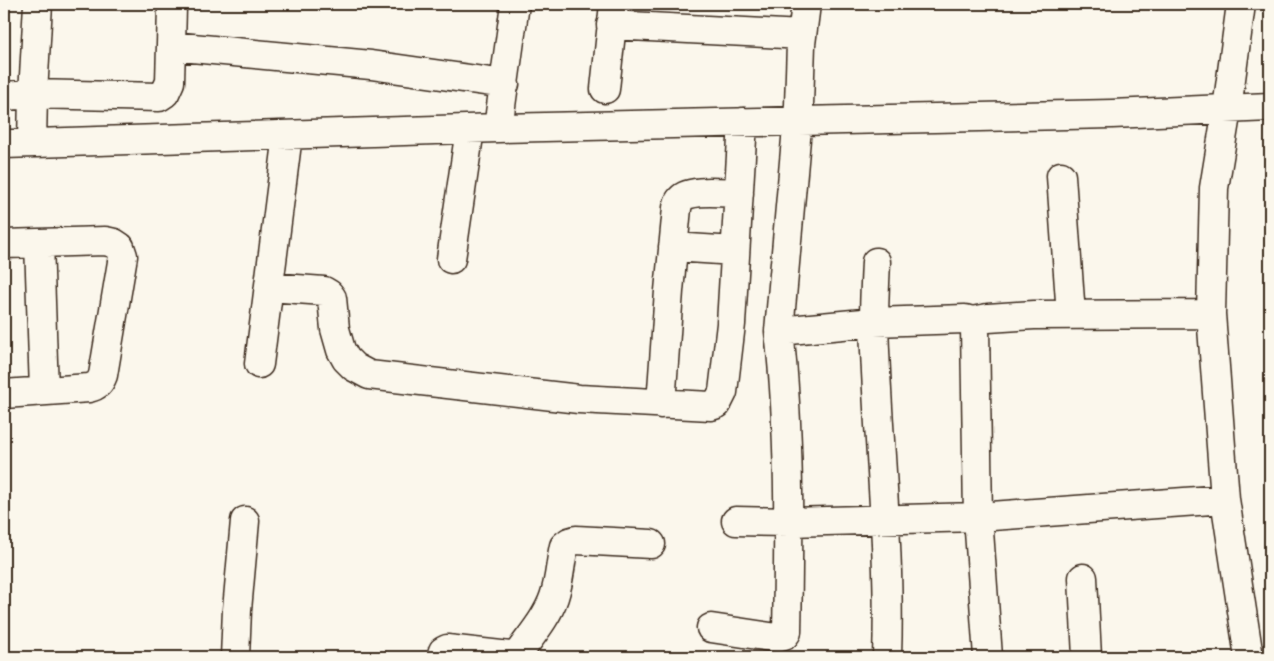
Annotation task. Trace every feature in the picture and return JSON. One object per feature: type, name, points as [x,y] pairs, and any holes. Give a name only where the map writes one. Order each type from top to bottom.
[{"type":"street","points":[[32,143],[38,4]]},
{"type":"street","points":[[500,119],[515,4]]},
{"type":"street","points":[[711,628],[777,638],[784,636],[787,632],[789,522],[783,366],[779,331],[806,4]]},
{"type":"street","points":[[1241,4],[1214,188],[1211,314],[1225,499],[1249,657]]},
{"type":"street","points":[[4,96],[33,94],[159,97],[165,93],[170,82],[172,7]]},
{"type":"street","points":[[605,89],[612,14],[802,35]]},
{"type":"street","points":[[171,46],[370,65],[505,84]]},
{"type":"street","points":[[4,144],[470,129],[500,119],[743,122],[798,107],[1112,114],[1270,107]]},
{"type":"street","points":[[269,287],[324,291],[329,294],[332,298],[335,329],[341,350],[354,367],[369,375],[579,399],[711,406],[717,404],[724,392],[731,324],[743,122]]},
{"type":"street","points":[[451,259],[470,129]]},
{"type":"street","points":[[259,364],[288,135]]},
{"type":"street","points":[[1061,176],[1071,315]]},
{"type":"street","points":[[661,404],[677,208],[680,200],[685,195],[694,193],[739,193]]},
{"type":"street","points":[[4,244],[105,241],[120,247],[123,256],[105,366],[100,382],[96,386],[89,388],[4,394]]},
{"type":"street","points":[[40,243],[44,391]]},
{"type":"street","points":[[673,247],[735,251]]},
{"type":"street","points":[[876,262],[874,322],[885,519],[887,657]]},
{"type":"street","points":[[779,331],[874,322],[965,319],[972,321],[1015,316],[1211,314]]},
{"type":"street","points":[[972,321],[975,327],[978,517],[988,657]]},
{"type":"street","points":[[736,521],[789,522],[978,517],[1225,499]]},
{"type":"street","points":[[235,657],[237,610],[246,521]]},
{"type":"street","points":[[516,657],[549,609],[554,598],[564,546],[576,540],[651,544]]},
{"type":"street","points":[[1083,578],[1086,657]]},
{"type":"street","points":[[441,657],[443,651],[447,650],[520,657]]}]
